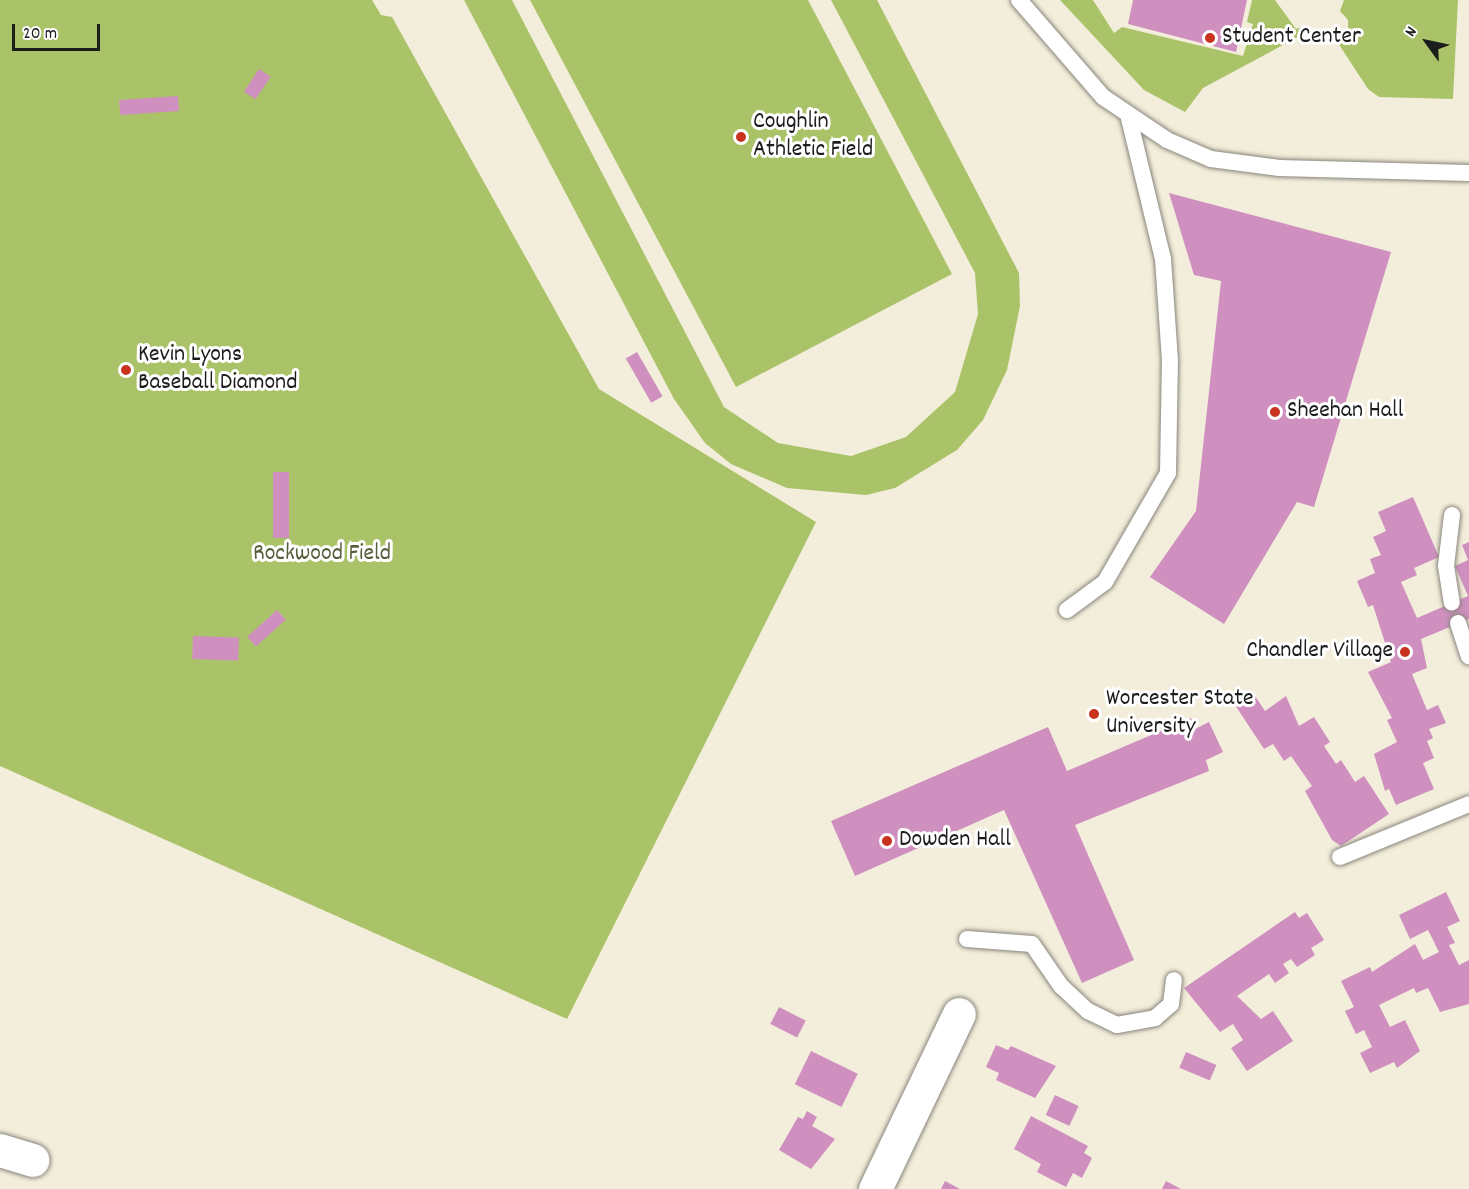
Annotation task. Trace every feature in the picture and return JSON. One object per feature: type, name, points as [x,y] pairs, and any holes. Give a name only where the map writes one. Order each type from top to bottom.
[{"type":"street","points":[[875,1189],[959,1014]]},
{"type":"street","points":[[0,1150],[33,1160]]},
{"type":"lane","points":[[1019,0],[1082,77],[1128,114],[1167,140],[1211,159],[1279,168],[1469,173]]},
{"type":"lane","points":[[1067,610],[1104,582],[1168,473],[1170,361],[1163,259],[1128,114]]},
{"type":"lane","points":[[1452,515],[1446,566],[1452,603]]},
{"type":"lane","points":[[1458,624],[1469,656]]},
{"type":"lane","points":[[1340,857],[1469,804]]},
{"type":"lane","points":[[967,939],[1032,944],[1061,986],[1088,1011],[1117,1025],[1155,1018],[1171,1004],[1174,980]]},
{"type":"green space","name":"Rockwood Field","points":[[0,0],[372,0],[381,15],[392,17],[599,389],[816,522],[567,1019],[0,766]]},
{"type":"green space","points":[[464,0],[512,0],[724,407],[778,443],[851,456],[906,437],[955,392],[978,314],[975,273],[831,0],[877,0],[1019,273],[1020,306],[1007,370],[983,420],[957,450],[895,488],[866,495],[787,488],[731,464],[705,443],[674,399]]},
{"type":"green space","name":"Coughlin Athletic Field","points":[[530,0],[808,0],[952,274],[736,387]]},
{"type":"green space","points":[[1060,0],[1093,0],[1114,33],[1122,27],[1243,56],[1253,24],[1247,22],[1252,0],[1275,0],[1296,29],[1305,26],[1309,31],[1203,88],[1185,112],[1144,90]]},
{"type":"green space","points":[[1344,0],[1458,0],[1453,99],[1379,97],[1368,89],[1338,43],[1348,36],[1348,20],[1340,11]]},
{"type":"building","name":"Student Center","points":[[1133,0],[1247,0],[1236,52],[1128,24]]},
{"type":"building","points":[[259,69],[271,77],[256,99],[244,91]]},
{"type":"building","points":[[178,96],[179,111],[120,115],[119,100]]},
{"type":"building","name":"Sheehan Hall","points":[[1169,193],[1391,252],[1314,507],[1297,502],[1224,624],[1150,577],[1196,511],[1221,281],[1194,275]]},
{"type":"building","points":[[637,352],[662,396],[651,403],[626,358]]},
{"type":"building","points":[[273,472],[289,472],[289,538],[273,538]]},
{"type":"building","name":"Chandler Village","points":[[1413,497],[1439,557],[1414,568],[1417,575],[1401,582],[1417,618],[1468,596],[1455,566],[1468,560],[1462,545],[1469,542],[1469,619],[1421,639],[1427,668],[1412,674],[1427,710],[1438,705],[1446,723],[1429,729],[1433,738],[1427,741],[1434,758],[1423,763],[1434,789],[1396,805],[1389,789],[1385,791],[1374,754],[1397,742],[1387,720],[1392,718],[1368,672],[1391,662],[1373,605],[1368,607],[1357,581],[1375,573],[1370,559],[1381,555],[1373,537],[1386,531],[1378,512]]},
{"type":"building","points":[[277,610],[286,620],[256,646],[247,637]]},
{"type":"building","points":[[193,636],[239,638],[238,661],[192,659]]},
{"type":"building","name":"Chandler Village","points":[[1253,693],[1265,711],[1286,696],[1299,726],[1314,717],[1330,742],[1324,746],[1336,764],[1341,760],[1355,782],[1364,776],[1389,814],[1341,846],[1332,840],[1305,791],[1312,786],[1291,756],[1284,761],[1273,744],[1264,749],[1235,705]]},
{"type":"building","name":"Dowden Hall","points":[[1191,718],[1195,729],[1209,722],[1223,752],[1206,760],[1209,771],[1075,825],[1134,960],[1082,983],[1004,810],[855,876],[831,821],[1048,727],[1067,771]]},
{"type":"building","points":[[1446,892],[1460,921],[1447,927],[1455,943],[1449,945],[1459,965],[1469,960],[1469,1004],[1440,1012],[1428,988],[1416,993],[1414,988],[1379,1005],[1390,1027],[1405,1020],[1420,1051],[1397,1068],[1394,1062],[1370,1073],[1360,1053],[1372,1047],[1364,1030],[1356,1034],[1345,1011],[1354,1007],[1341,981],[1370,967],[1372,972],[1415,944],[1423,960],[1439,952],[1428,930],[1410,939],[1399,915]]},
{"type":"building","points":[[1295,912],[1299,918],[1307,913],[1324,940],[1311,948],[1315,955],[1297,967],[1291,959],[1283,964],[1289,973],[1275,983],[1269,974],[1237,996],[1261,1019],[1273,1011],[1293,1041],[1247,1071],[1231,1048],[1243,1040],[1233,1024],[1220,1032],[1184,988]]},
{"type":"building","points":[[779,1007],[806,1021],[797,1038],[770,1024]]},
{"type":"building","points":[[996,1045],[1008,1050],[1011,1046],[1056,1066],[1035,1098],[996,1080],[999,1073],[986,1067]]},
{"type":"building","points":[[811,1051],[858,1074],[842,1107],[795,1084]]},
{"type":"building","points":[[1186,1052],[1216,1065],[1210,1081],[1179,1068]]},
{"type":"building","points":[[1055,1095],[1079,1106],[1069,1126],[1046,1115]]},
{"type":"building","points":[[807,1111],[817,1117],[812,1126],[835,1139],[811,1169],[779,1150],[798,1117],[803,1119]]},
{"type":"building","points":[[1031,1116],[1088,1146],[1084,1153],[1092,1158],[1082,1178],[1073,1173],[1066,1187],[1037,1172],[1041,1164],[1014,1149]]},
{"type":"building","points":[[945,1181],[960,1189],[941,1189]]},
{"type":"building","points":[[1166,1181],[1181,1189],[1162,1189]]},
{"type":"place","name":"Student Center","points":[[1210,38]]},
{"type":"place","name":"Coughlin Athletic Field","points":[[741,137]]},
{"type":"place","name":"Kevin Lyons Baseball Diamond","points":[[126,370]]},
{"type":"place","name":"Sheehan Hall","points":[[1275,412]]},
{"type":"place","name":"Chandler Village","points":[[1405,652]]},
{"type":"place","name":"Worcester State University","points":[[1094,714]]},
{"type":"place","name":"Dowden Hall","points":[[887,841]]}]
